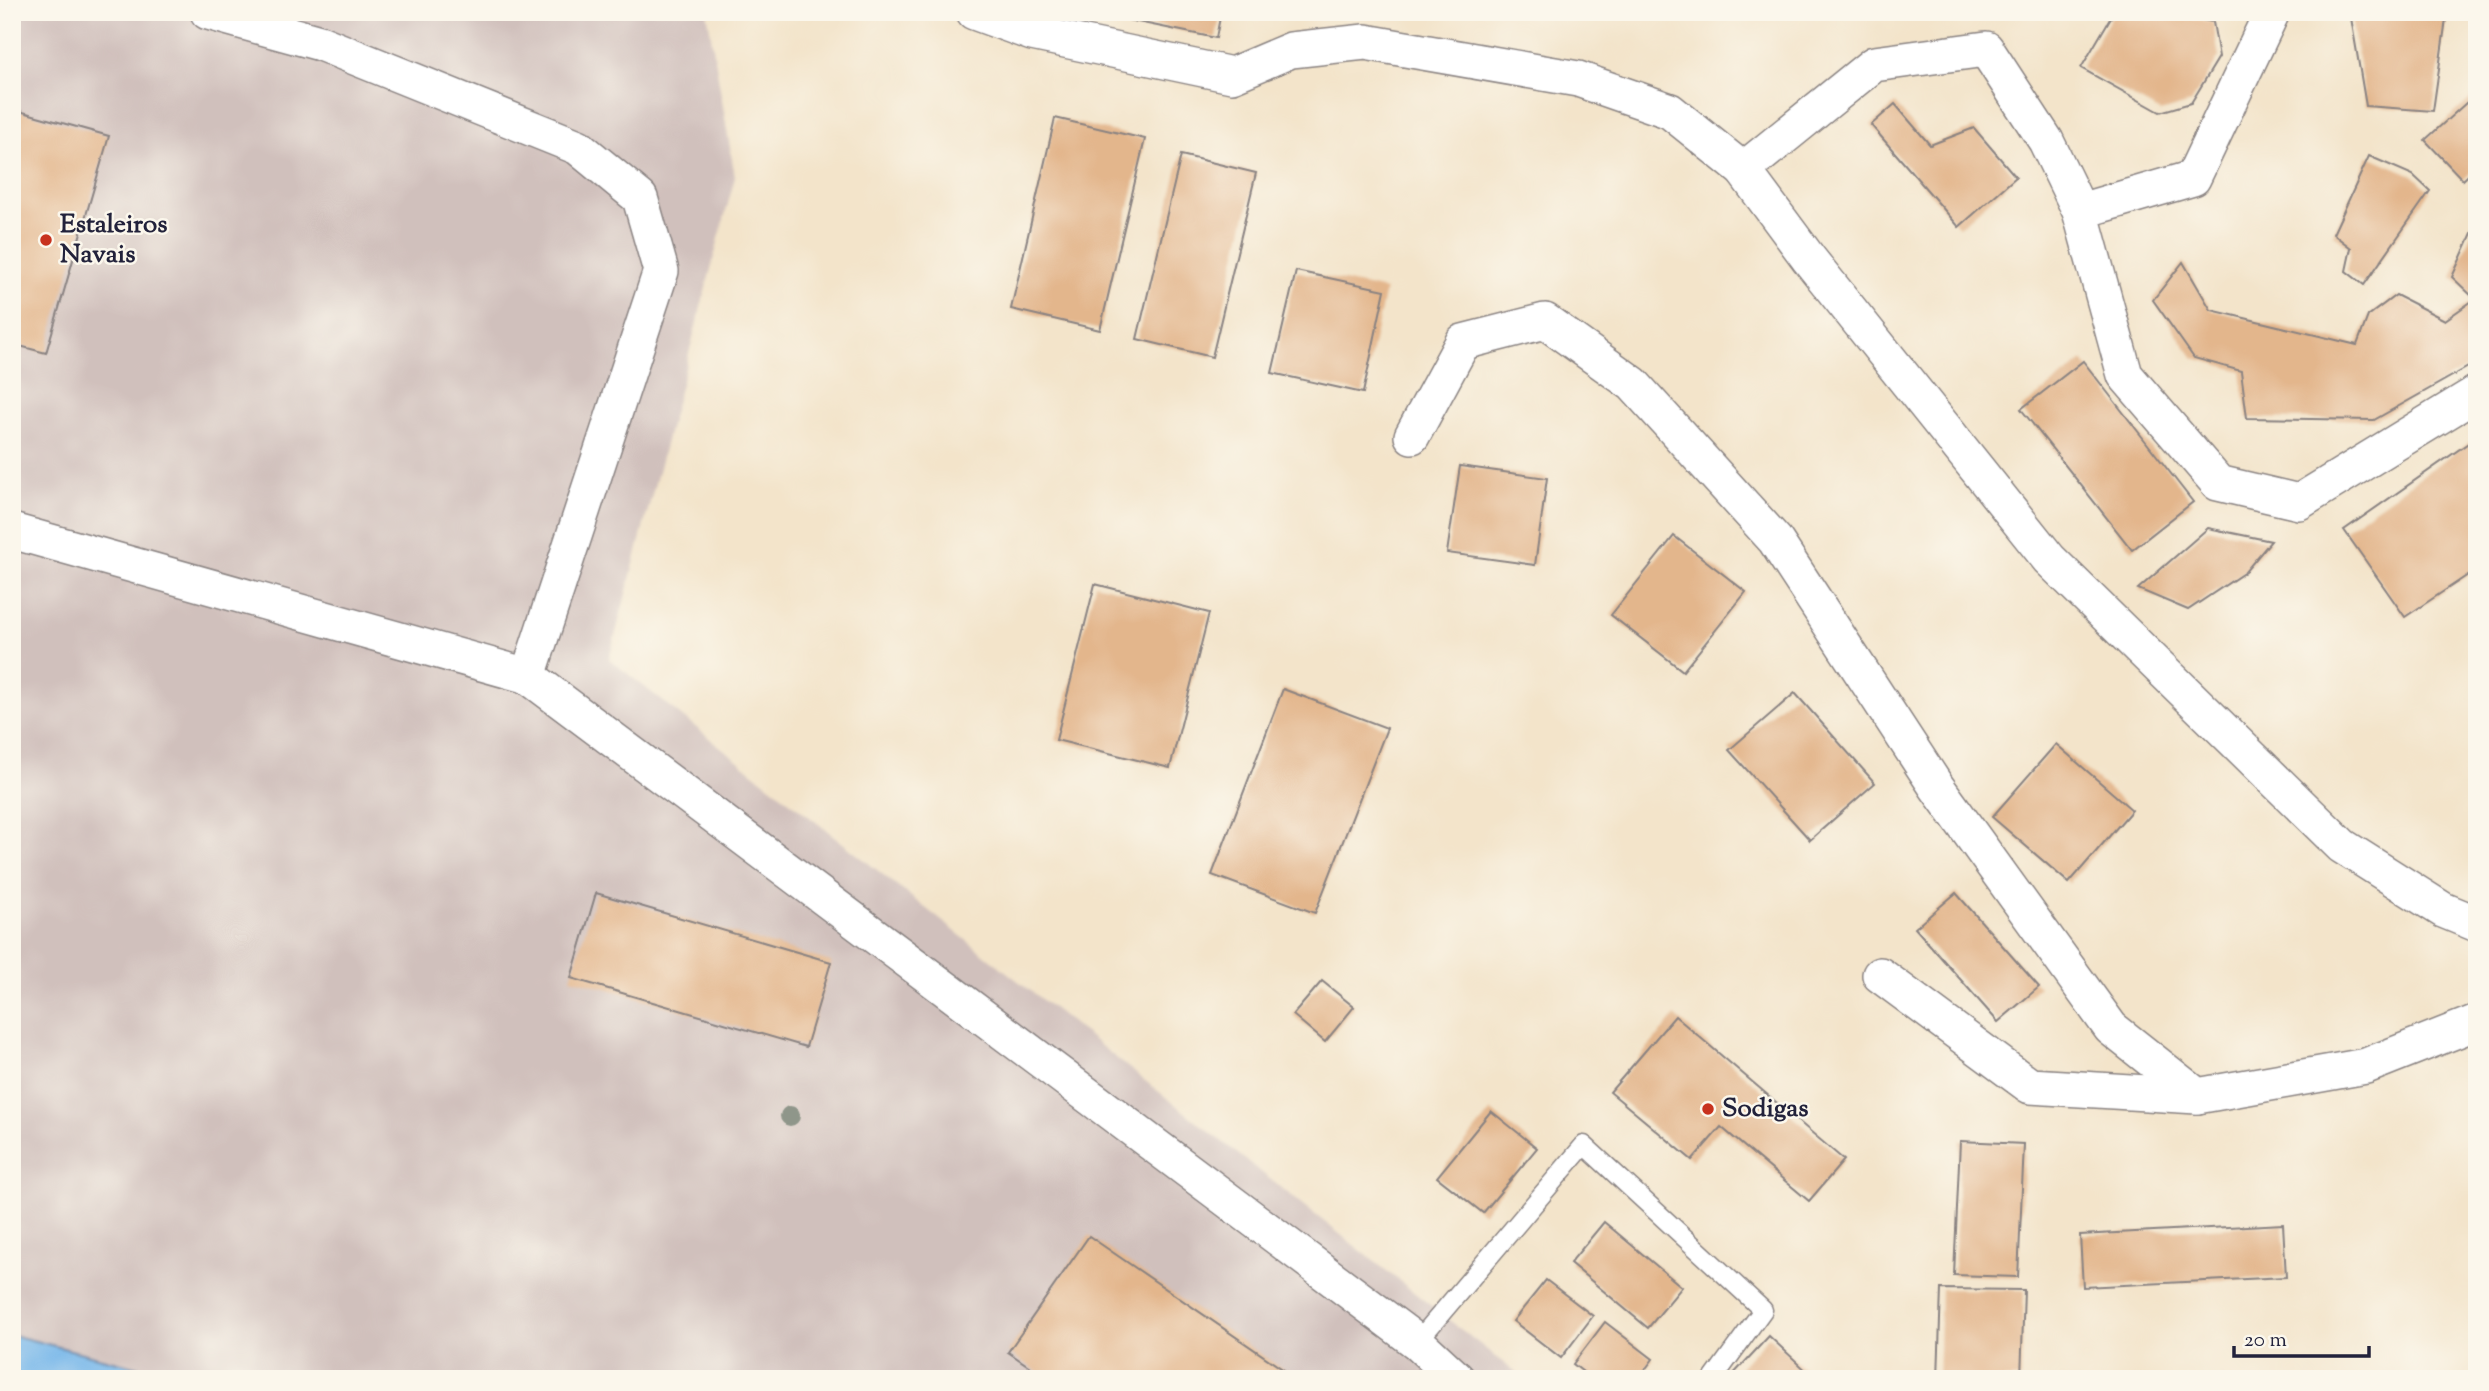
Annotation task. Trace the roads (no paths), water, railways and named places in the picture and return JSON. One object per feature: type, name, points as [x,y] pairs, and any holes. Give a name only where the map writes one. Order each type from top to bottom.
[{"type":"street","points":[[208,12],[320,43],[578,148],[640,198],[661,271],[528,676]]},
{"type":"street","points":[[974,12],[1032,33],[1232,75],[1291,50],[1365,42],[1578,79],[1670,111],[1744,170],[1809,259],[2049,559],[2342,846],[2443,910],[2477,924]]},
{"type":"street","points":[[2080,211],[2193,178],[2272,12]]},
{"type":"street","points":[[1744,170],[1874,64],[1986,49],[2046,141],[2080,211],[2125,375],[2218,484],[2299,502],[2477,393]]},
{"type":"street","points":[[1412,436],[1463,342],[1545,321],[1633,384],[1775,540],[1936,786],[2111,1028],[2197,1096]]},
{"type":"street","points":[[12,531],[528,676],[1417,1342],[1457,1379]]},
{"type":"street","points":[[1880,975],[2030,1087],[2197,1096],[2366,1066],[2477,1022]]},
{"type":"lane","points":[[1417,1342],[1584,1145],[1763,1310],[1713,1379]]},
{"type":"water","points":[[12,1335],[184,1379],[12,1379]]},
{"type":"place","name":"Estaleiros Navais","points":[[46,240]]},
{"type":"place","name":"Sodigas","points":[[1708,1109]]}]
